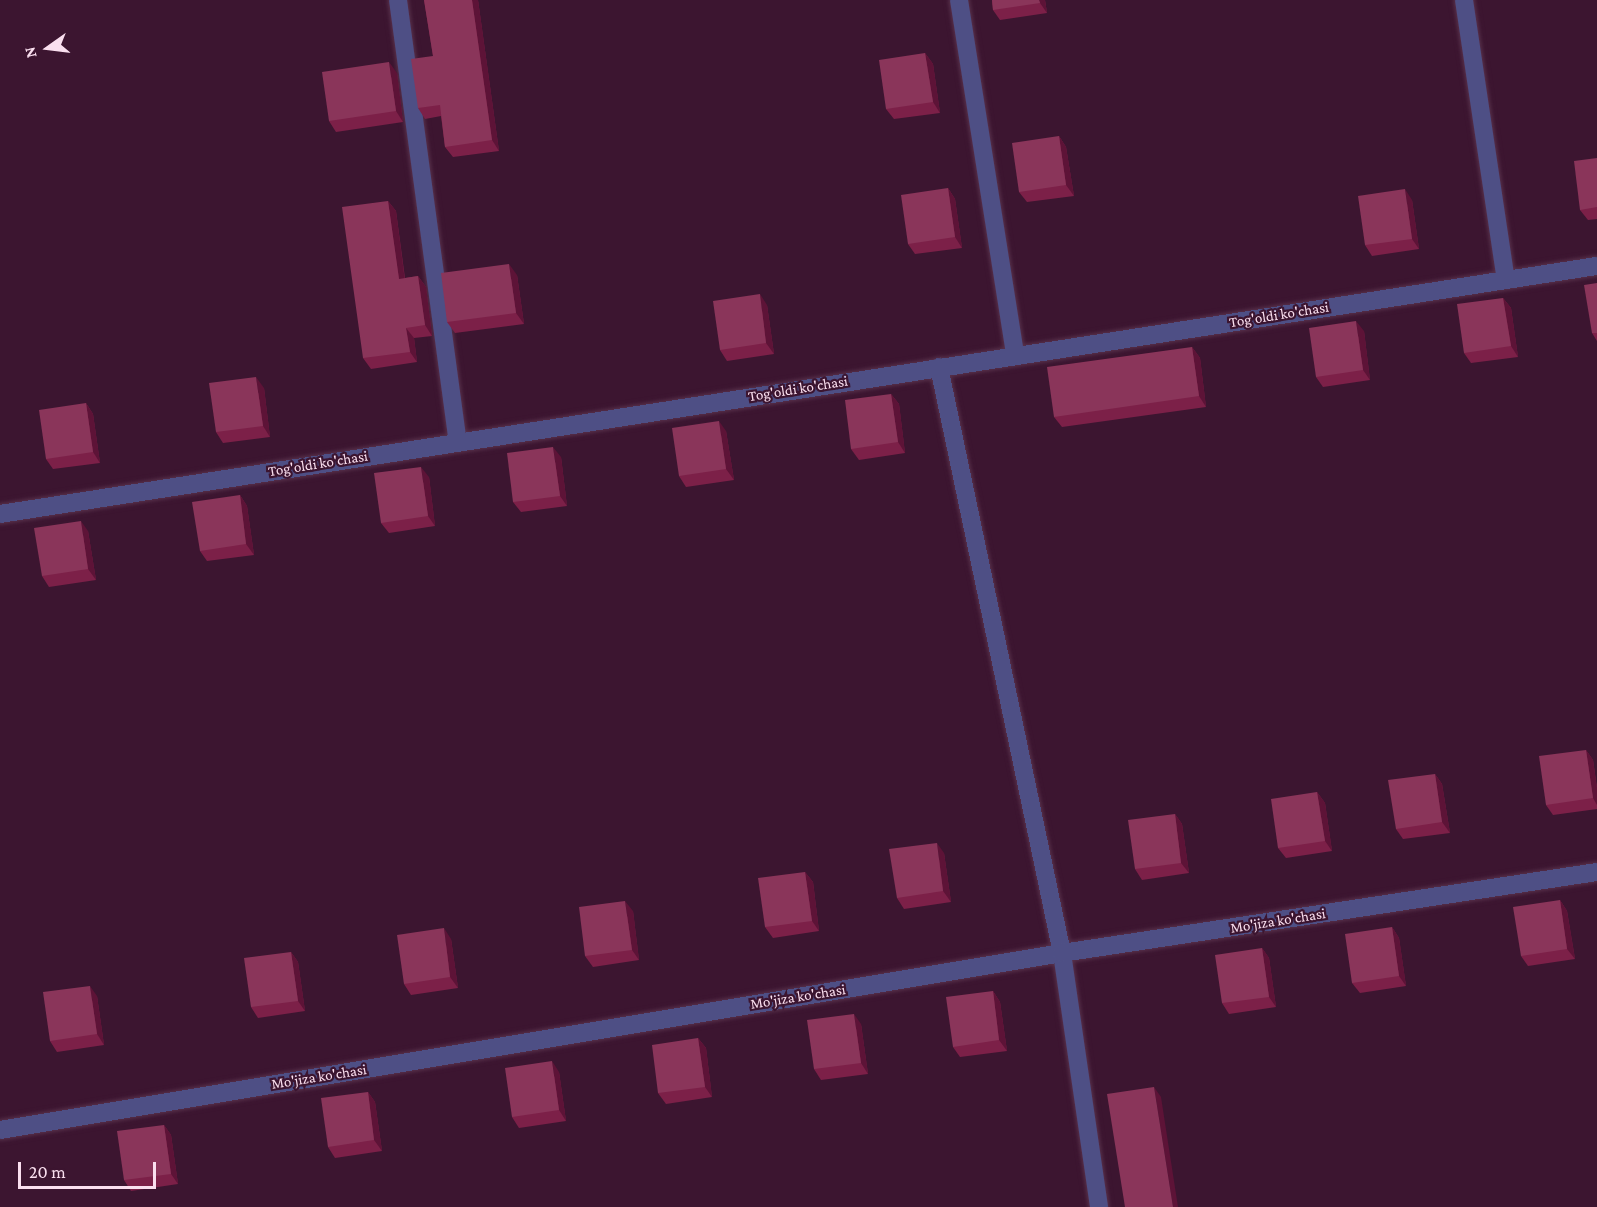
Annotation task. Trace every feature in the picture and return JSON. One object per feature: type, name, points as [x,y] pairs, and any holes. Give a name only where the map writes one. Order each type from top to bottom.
[{"type":"street","points":[[398,0],[458,442]]},
{"type":"street","points":[[959,0],[1015,355]]},
{"type":"street","points":[[1464,0],[1506,280]]},
{"type":"street","name":"Tog'oldi ko'chasi","points":[[0,514],[1597,266]]},
{"type":"street","points":[[939,367],[1062,953],[1099,1207]]},
{"type":"street","name":"Mo'jiza ko'chasi","points":[[0,1130],[1062,953],[1597,872]]},
{"type":"building","points":[[424,0],[472,0],[492,140],[445,147],[440,105],[418,108],[411,59],[433,56]]},
{"type":"building","points":[[992,0],[1039,0],[1040,3],[993,10]]},
{"type":"building","points":[[925,53],[933,102],[886,109],[879,60]]},
{"type":"building","points":[[389,62],[396,111],[329,121],[322,72]]},
{"type":"building","points":[[1059,136],[1066,185],[1019,192],[1012,143]]},
{"type":"building","points":[[1597,158],[1597,207],[1580,210],[1574,161]]},
{"type":"building","points":[[948,188],[955,237],[908,244],[901,195]]},
{"type":"building","points":[[1405,189],[1412,239],[1365,245],[1358,196]]},
{"type":"building","points":[[388,201],[399,279],[418,276],[425,325],[406,328],[410,352],[363,358],[342,207]]},
{"type":"building","points":[[509,264],[516,313],[447,322],[441,273]]},
{"type":"building","points":[[1597,283],[1597,333],[1592,333],[1584,285]]},
{"type":"building","points":[[760,294],[766,343],[720,350],[713,301]]},
{"type":"building","points":[[1503,298],[1511,346],[1464,353],[1457,304]]},
{"type":"building","points":[[1356,321],[1363,370],[1316,377],[1309,328]]},
{"type":"building","points":[[1192,347],[1199,396],[1054,417],[1047,367]]},
{"type":"building","points":[[256,377],[263,426],[216,432],[209,383]]},
{"type":"building","points":[[891,394],[898,442],[851,449],[845,400]]},
{"type":"building","points":[[86,403],[93,452],[46,459],[39,410]]},
{"type":"building","points":[[719,421],[726,469],[679,476],[672,428]]},
{"type":"building","points":[[553,447],[560,496],[513,502],[507,453]]},
{"type":"building","points":[[421,467],[428,516],[381,523],[374,473]]},
{"type":"building","points":[[240,495],[246,544],[200,551],[192,502]]},
{"type":"building","points":[[81,521],[88,569],[42,576],[34,528]]},
{"type":"building","points":[[1586,750],[1593,798],[1546,805],[1539,756]]},
{"type":"building","points":[[1435,774],[1442,822],[1396,829],[1388,780]]},
{"type":"building","points":[[1317,792],[1325,841],[1278,848],[1271,799]]},
{"type":"building","points":[[1175,814],[1181,863],[1135,869],[1128,820]]},
{"type":"building","points":[[937,843],[943,891],[897,898],[889,849]]},
{"type":"building","points":[[805,872],[812,921],[765,927],[758,878]]},
{"type":"building","points":[[1560,900],[1567,949],[1521,956],[1513,907]]},
{"type":"building","points":[[625,901],[632,950],[585,956],[579,907]]},
{"type":"building","points":[[1392,927],[1399,976],[1352,983],[1345,934]]},
{"type":"building","points":[[444,928],[450,977],[404,984],[397,935]]},
{"type":"building","points":[[1262,948],[1269,997],[1222,1003],[1215,955]]},
{"type":"building","points":[[291,952],[298,1001],[251,1007],[244,958]]},
{"type":"building","points":[[90,986],[97,1034],[50,1041],[43,992]]},
{"type":"building","points":[[993,991],[999,1040],[953,1047],[946,997]]},
{"type":"building","points":[[854,1014],[861,1063],[814,1069],[807,1020]]},
{"type":"building","points":[[698,1038],[705,1087],[658,1093],[652,1045]]},
{"type":"building","points":[[552,1061],[559,1110],[512,1117],[505,1068]]},
{"type":"building","points":[[1154,1087],[1173,1207],[1125,1207],[1107,1094]]},
{"type":"building","points":[[368,1092],[374,1140],[328,1147],[321,1098]]},
{"type":"building","points":[[164,1125],[171,1174],[124,1180],[117,1131]]}]
